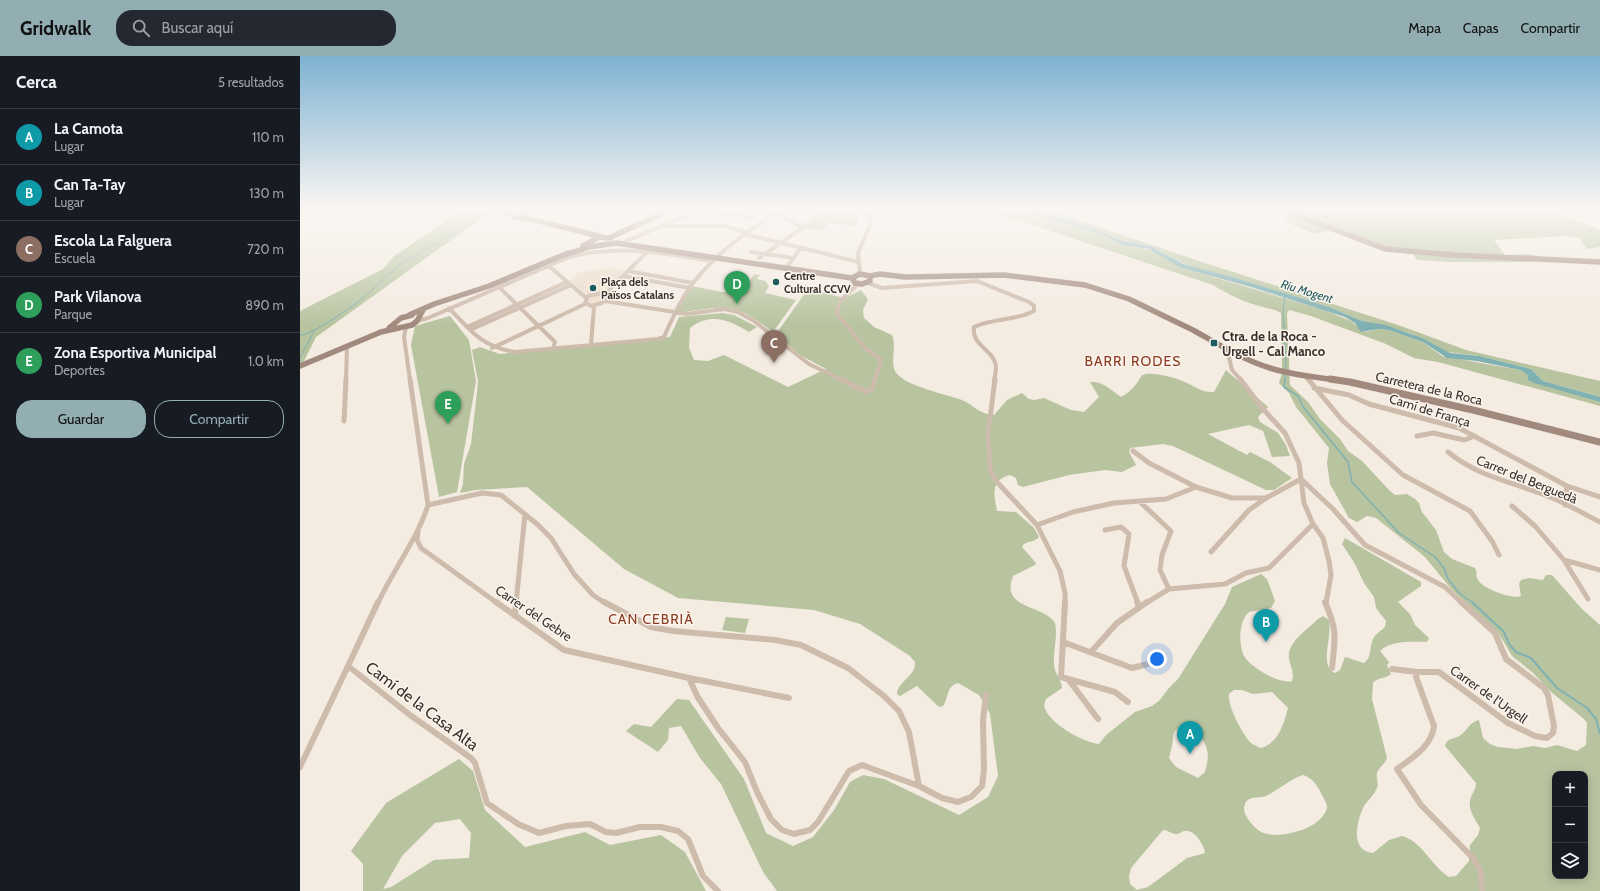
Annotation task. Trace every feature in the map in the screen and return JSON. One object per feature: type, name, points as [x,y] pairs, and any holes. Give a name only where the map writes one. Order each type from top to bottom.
[{"type":"street","points":[[401,325],[401,318],[434,304],[489,286],[564,255],[579,247]]},
{"type":"street","points":[[564,255],[590,247]]},
{"type":"street","points":[[645,247],[689,253]]},
{"type":"street","points":[[653,247],[713,259]]},
{"type":"street","points":[[450,308],[483,344],[492,348],[516,352],[664,337],[693,283],[713,259],[728,247]]},
{"type":"street","points":[[759,258],[777,247]]},
{"type":"street","points":[[797,247],[859,262]]},
{"type":"street","points":[[300,366],[381,332],[417,319],[428,318],[570,257],[604,250],[633,249],[647,252],[786,268],[852,278],[860,274],[858,253],[861,247]]},
{"type":"street","points":[[1380,247],[1406,252],[1600,262]]},
{"type":"street","points":[[786,268],[801,248]]},
{"type":"street","points":[[586,298],[594,294],[605,294],[647,252]]},
{"type":"street","points":[[751,252],[767,253],[793,258]]},
{"type":"street","points":[[549,266],[586,298]]},
{"type":"street","points":[[628,271],[693,283]]},
{"type":"street","name":"Carretera de la Roca","points":[[860,274],[870,276],[880,274],[905,277],[1004,275],[1098,287],[1160,312],[1227,349],[1270,368],[1305,376],[1357,384],[1477,411],[1600,442]]},
{"type":"street","points":[[623,276],[690,288]]},
{"type":"street","points":[[868,283],[871,280],[870,276]]},
{"type":"street","points":[[852,278],[853,282],[858,284]]},
{"type":"street","points":[[492,348],[586,304],[594,306],[605,301],[687,314],[724,309],[738,312],[754,321],[809,364],[866,392],[872,389],[877,378],[881,359],[866,349],[836,313],[837,308],[846,293],[858,284],[868,283],[882,288],[977,281],[1029,302],[1034,306],[1034,311],[1029,314],[994,319],[974,327],[972,332],[974,339],[994,359],[996,367],[988,434],[990,470],[996,481],[1037,525],[1056,559],[1065,593],[1061,677],[1115,692],[1128,702]]},
{"type":"street","points":[[469,328],[569,283]]},
{"type":"street","points":[[499,287],[555,342],[554,349]]},
{"type":"street","points":[[605,294],[605,301]]},
{"type":"street","points":[[586,298],[584,301],[586,304]]},
{"type":"street","points":[[591,345],[594,306]]},
{"type":"street","points":[[417,319],[424,309]]},
{"type":"street","points":[[409,315],[417,319]]},
{"type":"street","name":"Camí de la Casa Alta","points":[[401,325],[428,505],[418,530],[390,577],[348,666],[410,716],[471,758],[475,763],[487,802],[518,824],[539,833],[566,826],[590,824],[606,832],[616,833],[640,828],[660,827],[678,831],[688,839],[703,876],[718,891]]},
{"type":"street","name":"Carretera de la Roca","points":[[1193,330],[1252,361]]},
{"type":"street","points":[[344,421],[347,346]]},
{"type":"street","points":[[1227,349],[1232,370],[1251,391],[1263,409],[1285,433],[1298,463],[1304,503],[1313,524],[1323,538],[1331,575],[1325,601],[1333,620],[1336,633],[1332,668]]},
{"type":"street","points":[[1305,376],[1342,420],[1403,475],[1470,511],[1492,540],[1500,555]]},
{"type":"street","name":"Camí de França","points":[[1314,388],[1349,395],[1369,404],[1453,426],[1475,436],[1567,486],[1600,497]]},
{"type":"street","points":[[1417,436],[1433,433],[1464,440],[1475,436]]},
{"type":"street","points":[[1133,451],[1149,463],[1196,487],[1232,498],[1266,498]]},
{"type":"street","name":"Carrer del Berguedà","points":[[1448,452],[1458,461],[1482,476],[1528,489],[1600,522]]},
{"type":"street","points":[[1211,552],[1249,510],[1266,498],[1301,479]]},
{"type":"street","name":"Carrer de l'Urgell","points":[[1301,479],[1333,509],[1365,545],[1445,587],[1495,633],[1506,659],[1544,688],[1548,695],[1554,726],[1553,733],[1547,738],[1539,738],[1523,732],[1439,672],[1417,672]]},
{"type":"street","points":[[1565,505],[1567,486]]},
{"type":"street","points":[[1037,525],[1095,506],[1166,499],[1196,487]]},
{"type":"street","points":[[428,505],[482,493],[494,493],[501,495],[525,514],[551,538],[574,574],[593,595],[613,608],[651,627],[673,631],[775,640],[801,645],[848,668],[884,696],[899,711],[909,732],[919,786]]},
{"type":"street","points":[[1139,501],[1171,531],[1162,555],[1160,570],[1168,589]]},
{"type":"street","points":[[1512,506],[1535,526],[1564,560],[1588,599]]},
{"type":"street","points":[[514,616],[525,514]]},
{"type":"street","points":[[1091,652],[1117,623],[1168,589],[1225,584],[1246,573],[1269,568],[1313,524]]},
{"type":"street","points":[[1105,530],[1121,527],[1129,534],[1124,566],[1139,607]]},
{"type":"street","name":"Carrer del Gebre","points":[[418,530],[417,540],[421,548],[514,616],[564,650],[689,678],[789,698]]},
{"type":"street","points":[[1564,560],[1600,570]]},
{"type":"street","points":[[1063,642],[1132,668],[1160,661]]},
{"type":"street","points":[[300,767],[348,666]]},
{"type":"street","points":[[1392,668],[1417,672],[1416,677],[1434,726],[1434,733],[1427,744],[1397,769],[1421,805],[1473,858],[1481,872],[1482,891]]},
{"type":"street","points":[[689,678],[697,696],[713,721],[745,762],[757,792],[771,819],[782,830],[794,834],[810,830],[818,822],[849,771],[862,766],[919,786],[942,798],[958,802],[971,797],[982,786],[984,770],[983,720],[986,694]]},
{"type":"street","points":[[1068,679],[1098,719]]},
{"type":"green space","points":[[408,247],[442,247],[316,337],[300,369],[300,311],[383,269],[394,256]]},
{"type":"green space","points":[[1098,247],[1133,247],[1151,250],[1180,267],[1324,310],[1351,321],[1365,332],[1379,329],[1389,330],[1423,342],[1442,356],[1520,370],[1527,374],[1528,380],[1600,402],[1600,406],[1438,362],[1414,358],[1386,344],[1311,316],[1289,310],[1287,313],[1290,385],[1308,402],[1320,419],[1340,439],[1348,451],[1362,461],[1390,491],[1395,495],[1407,494],[1419,503],[1422,512],[1436,530],[1444,552],[1452,559],[1475,568],[1478,580],[1481,583],[1491,590],[1504,595],[1517,597],[1521,596],[1519,584],[1521,580],[1529,578],[1543,580],[1546,575],[1552,575],[1582,609],[1600,625],[1600,891],[777,891],[763,872],[721,784],[700,758],[681,726],[669,728],[668,740],[658,752],[626,731],[634,724],[651,727],[677,699],[689,700],[744,779],[766,833],[793,846],[813,837],[834,810],[850,782],[863,775],[884,779],[959,815],[988,797],[998,776],[990,714],[979,695],[958,683],[951,687],[945,703],[943,706],[939,707],[917,686],[900,696],[897,694],[898,689],[913,671],[915,662],[910,656],[860,624],[814,610],[678,598],[624,569],[527,487],[476,490],[460,493],[463,484],[464,464],[471,444],[478,381],[472,350],[480,347],[500,354],[670,337],[679,317],[722,313],[734,315],[757,327],[749,332],[727,321],[713,319],[698,323],[690,328],[689,348],[694,360],[708,361],[724,355],[788,387],[826,369],[800,355],[776,334],[808,289],[845,298],[861,290],[868,299],[863,310],[864,318],[874,327],[892,335],[894,344],[893,362],[895,371],[900,376],[915,385],[962,400],[981,412],[989,415],[994,415],[1007,400],[1022,393],[1029,399],[1034,400],[1044,398],[1071,410],[1084,412],[1099,397],[1090,382],[1102,384],[1121,397],[1130,391],[1141,376],[1145,374],[1156,374],[1170,377],[1203,391],[1214,392],[1226,370],[1268,407],[1258,417],[1260,422],[1278,433],[1286,445],[1290,456],[1272,457],[1263,431],[1249,425],[1208,434],[1247,455],[1250,452],[1270,462],[1292,478],[1274,490],[1266,490],[1173,446],[1163,444],[1130,448],[1129,452],[1136,465],[1122,472],[1105,470],[1069,475],[1023,487],[1018,485],[1016,478],[1010,475],[999,480],[996,484],[995,499],[997,511],[1016,512],[1034,528],[1039,537],[1025,543],[1022,547],[1036,563],[1035,565],[1013,576],[1011,587],[1012,595],[1017,601],[1042,612],[1055,623],[1056,633],[1054,667],[1061,682],[1062,688],[1046,699],[1044,706],[1052,719],[1067,731],[1084,740],[1099,744],[1106,735],[1135,712],[1152,706],[1160,700],[1178,679],[1225,604],[1232,587],[1261,574],[1267,579],[1275,601],[1271,608],[1249,612],[1241,626],[1240,639],[1242,651],[1244,656],[1252,665],[1273,678],[1287,682],[1292,681],[1293,672],[1289,659],[1291,647],[1304,632],[1323,616],[1329,620],[1330,626],[1327,659],[1330,670],[1335,673],[1340,670],[1345,657],[1364,663],[1367,661],[1369,656],[1373,639],[1385,627],[1386,621],[1376,608],[1374,597],[1364,583],[1355,564],[1342,544],[1345,538],[1421,582],[1421,586],[1398,602],[1410,614],[1415,625],[1429,638],[1427,642],[1396,643],[1385,647],[1380,651],[1389,662],[1387,665],[1391,674],[1373,683],[1372,699],[1387,758],[1377,773],[1377,788],[1361,812],[1357,826],[1358,841],[1360,847],[1365,851],[1373,853],[1389,840],[1402,836],[1416,843],[1437,867],[1449,877],[1456,876],[1469,861],[1470,845],[1478,835],[1480,828],[1470,808],[1476,783],[1445,746],[1446,743],[1450,739],[1460,736],[1472,724],[1479,720],[1483,738],[1490,744],[1498,747],[1517,749],[1533,746],[1545,748],[1557,745],[1577,751],[1586,745],[1587,723],[1551,692],[1533,673],[1512,656],[1499,634],[1452,590],[1425,557],[1376,518],[1367,516],[1357,522],[1349,518],[1330,484],[1327,463],[1329,448],[1296,407],[1289,393],[1279,383],[1282,373],[1281,313],[1244,301],[1213,285]],"holes":[[[1234,690],[1242,690],[1253,694],[1272,692],[1288,708],[1280,732],[1272,742],[1261,748],[1250,742],[1243,732],[1230,705],[1229,694]],[[1183,723],[1187,724],[1198,733],[1204,742],[1208,753],[1208,761],[1205,772],[1198,778],[1176,767],[1169,758],[1174,732]],[[1303,775],[1317,786],[1327,804],[1324,815],[1313,825],[1305,829],[1282,835],[1271,835],[1256,829],[1245,814],[1244,807],[1246,801],[1251,798],[1266,796],[1288,782]],[[1163,830],[1173,834],[1179,834],[1184,831],[1191,832],[1201,842],[1205,853],[1187,858],[1148,887],[1137,890],[1130,884],[1129,876],[1131,868]]]},
{"type":"green space","points":[[1152,247],[1157,247],[1401,326],[1466,350],[1600,381],[1600,397],[1543,381],[1531,369],[1480,356],[1447,352],[1412,334],[1384,325],[1362,321],[1331,308],[1236,278],[1191,267]]},
{"type":"green space","points":[[1383,247],[1499,247],[1505,255],[1529,254],[1548,258],[1533,262],[1452,262],[1417,260],[1411,251]]},
{"type":"green space","points":[[1586,247],[1600,247],[1600,247],[1587,249]]},
{"type":"green space","points":[[754,274],[760,275],[757,279],[765,281],[769,286],[765,293],[796,300],[773,332],[745,313],[733,309],[714,308],[679,313],[677,310],[691,286],[722,292],[744,291]]},
{"type":"green space","points":[[450,316],[469,340],[476,381],[457,492],[439,497],[411,345],[415,326]]},
{"type":"green space","points":[[726,617],[749,619],[745,633],[722,630]]},
{"type":"green space","points":[[459,759],[473,771],[485,810],[525,847],[585,832],[610,845],[661,835],[685,852],[706,891],[363,891],[363,864],[351,851],[386,803]],"holes":[[[460,819],[471,833],[469,858],[434,860],[391,887],[383,889],[402,856],[435,823]]]},
{"type":"shaded area","name":"Plaça dels Països Catalans","points":[[610,268],[628,271],[605,294],[605,297],[599,304],[587,304],[586,299],[567,282],[576,277],[575,273]]},
{"type":"water","points":[[1135,247],[1152,247],[1186,265],[1236,278],[1329,307],[1362,321],[1386,325],[1422,338],[1450,353],[1480,356],[1531,369],[1543,381],[1600,397],[1600,402],[1534,383],[1528,380],[1527,374],[1520,370],[1477,361],[1447,358],[1423,342],[1389,330],[1379,329],[1361,332],[1355,323],[1345,317],[1251,287],[1179,267],[1149,249]]},
{"type":"waterway","points":[[300,336],[322,326],[344,312],[363,298],[406,260],[429,247]]},
{"type":"waterway","name":"Riu Mogent","points":[[1285,295],[1283,311],[1286,367]]},
{"type":"waterway","points":[[300,358],[314,331]]},
{"type":"waterway","points":[[1285,374],[1285,379]]},
{"type":"waterway","points":[[1285,379],[1284,387],[1298,396],[1304,408],[1348,462],[1352,482],[1399,533],[1435,557],[1444,568],[1448,579],[1460,594],[1473,603]]},
{"type":"waterway","points":[[1472,602],[1504,632],[1509,644],[1516,652],[1531,658],[1557,688],[1587,708],[1596,719],[1600,734]]},
{"type":"place","name":"Centre Cultural CCVV","points":[[776,282]]},
{"type":"place","name":"Plaça dels Països Catalans","points":[[593,288]]},
{"type":"place","name":"Park Vilanova","points":[[737,304]]},
{"type":"place","name":"Ctra. de la Roca - Urgell - Cal Manco","points":[[1214,343]]},
{"type":"place","name":"Escola La Falguera","points":[[774,363]]},
{"type":"place","name":"Zona Esportiva Municipal","points":[[448,424]]},
{"type":"place","name":"Can Ta-Tay","points":[[1266,642]]},
{"type":"place","name":"La Camota","points":[[1190,754]]},
{"type":"district","name":"BARRI RODES","points":[[1133,361]]},
{"type":"district","name":"CAN CEBRIÀ","points":[[651,619]]}]
